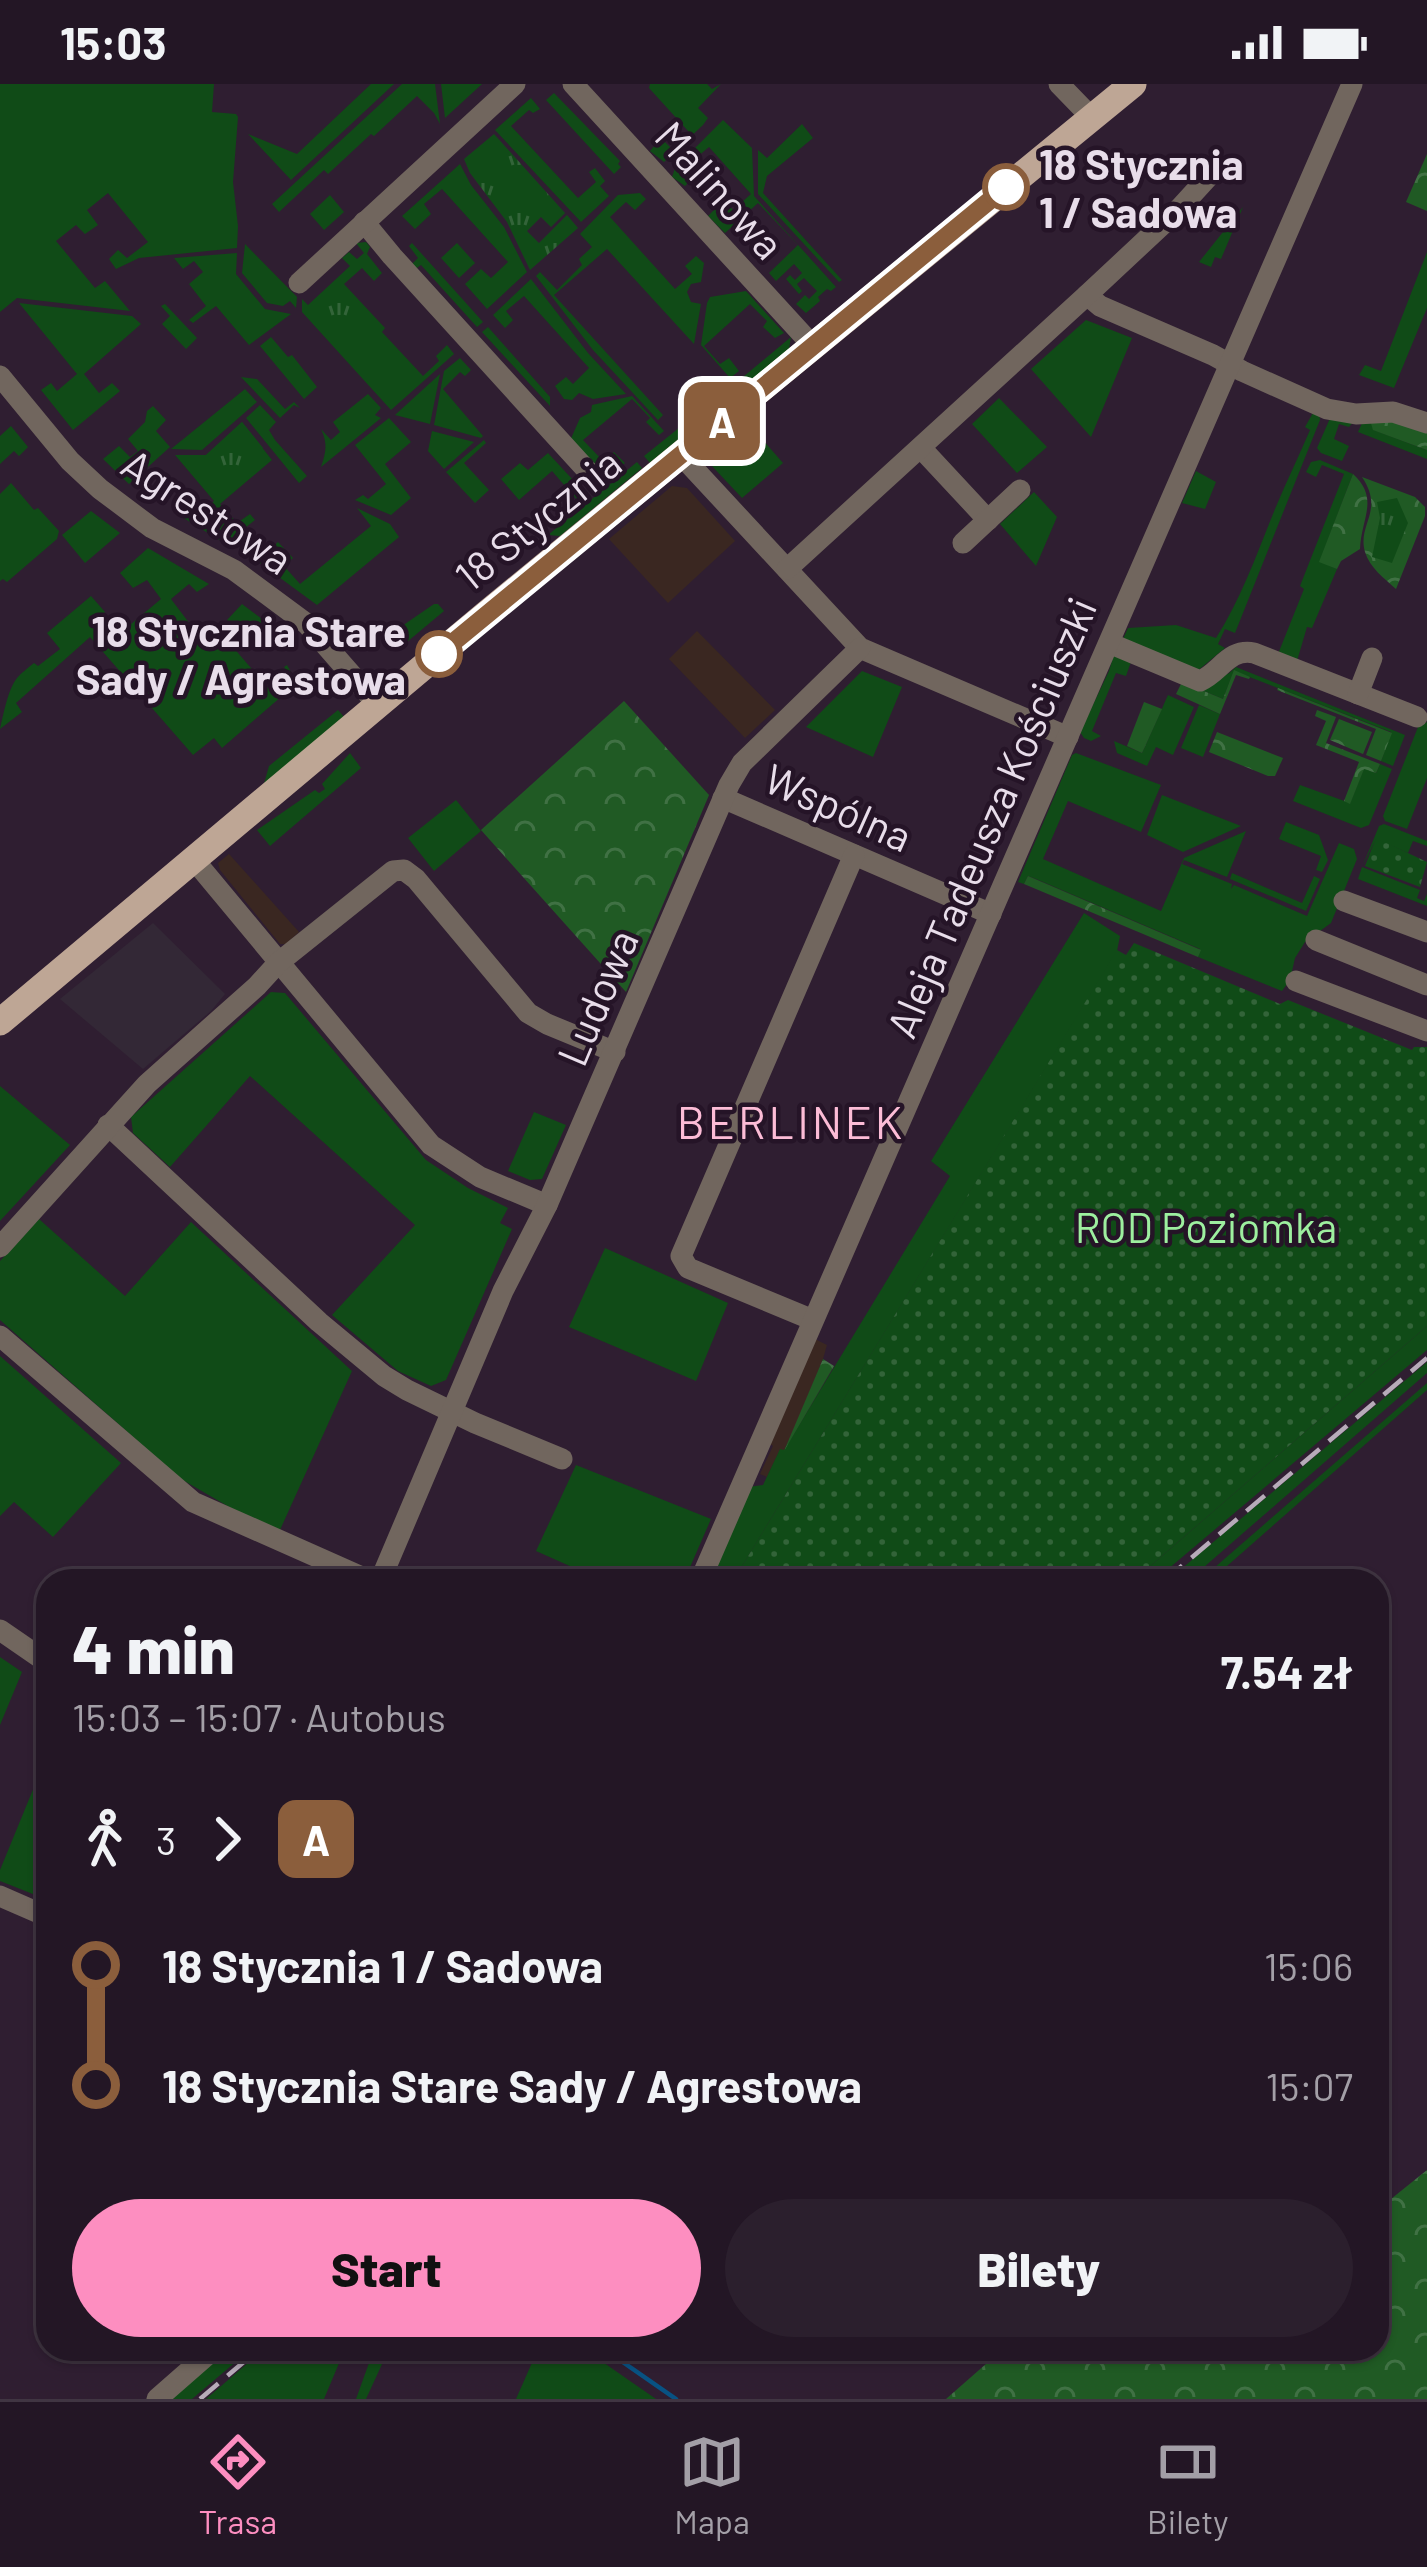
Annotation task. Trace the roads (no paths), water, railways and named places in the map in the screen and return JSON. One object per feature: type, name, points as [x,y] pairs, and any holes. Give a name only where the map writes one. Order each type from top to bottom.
[{"type":"main road","name":"18 Stycznia","points":[[0,1022],[1133,84]]},
{"type":"street","points":[[298,283],[515,84]]},
{"type":"street","name":"Malinowa","points":[[573,84],[813,346]]},
{"type":"street","points":[[1059,84],[1091,118]]},
{"type":"street","name":"Aleja Tadeusza Kościuszki","points":[[705,1569],[1352,84]]},
{"type":"street","points":[[787,569],[1087,295],[1210,175]]},
{"type":"street","points":[[364,221],[592,476]]},
{"type":"street","points":[[1087,295],[1100,306],[1333,411],[1356,415],[1393,412],[1427,423]]},
{"type":"street","name":"Agrestowa","points":[[0,376],[70,461],[100,489],[152,528],[234,570],[307,624],[378,705]]},
{"type":"street","points":[[921,448],[988,520]]},
{"type":"street","points":[[681,455],[860,648],[1068,737]]},
{"type":"street","points":[[963,543],[1020,490]]},
{"type":"street","points":[[1109,644],[1200,681],[1231,656],[1246,651],[1417,717]]},
{"type":"street","name":"Ludowa","points":[[385,1569],[503,1291],[547,1205],[723,798],[742,763],[860,648]]},
{"type":"street","points":[[1358,694],[1372,658]]},
{"type":"street","name":"Wspólna","points":[[723,798],[991,914]]},
{"type":"street","points":[[813,1320],[688,1268],[681,1256],[854,855]]},
{"type":"street","points":[[194,861],[431,1145],[480,1177],[547,1205]]},
{"type":"street","points":[[0,1247],[147,1084],[278,963],[398,869],[416,879],[528,1012],[615,1052]]},
{"type":"street","points":[[1345,901],[1427,932]]},
{"type":"street","points":[[1316,940],[1427,985]]},
{"type":"street","points":[[1296,981],[1427,1031]]},
{"type":"street","points":[[108,1125],[367,1364],[452,1412],[562,1459]]},
{"type":"street","points":[[0,1336],[194,1502],[344,1569]]},
{"type":"street","points":[[0,1630],[36,1655]]},
{"type":"street","points":[[0,1897],[36,1912]]},
{"type":"street","points":[[157,2399],[200,2361]]},
{"type":"waterway","points":[[621,2361],[676,2399]]},
{"type":"railway","points":[[1178,1569],[1427,1358]]},
{"type":"railway","points":[[200,2399],[245,2361]]},
{"type":"place","name":"18 Stycznia 1 / Sadowa","points":[[1006,187]]},
{"type":"place","name":"18 Stycznia Stare Sady / Agrestowa","points":[[439,654]]},
{"type":"district","name":"BERLINEK","points":[[791,1121]]},
{"type":"park label","name":"ROD Poziomka","points":[[1206,1226]]}]
